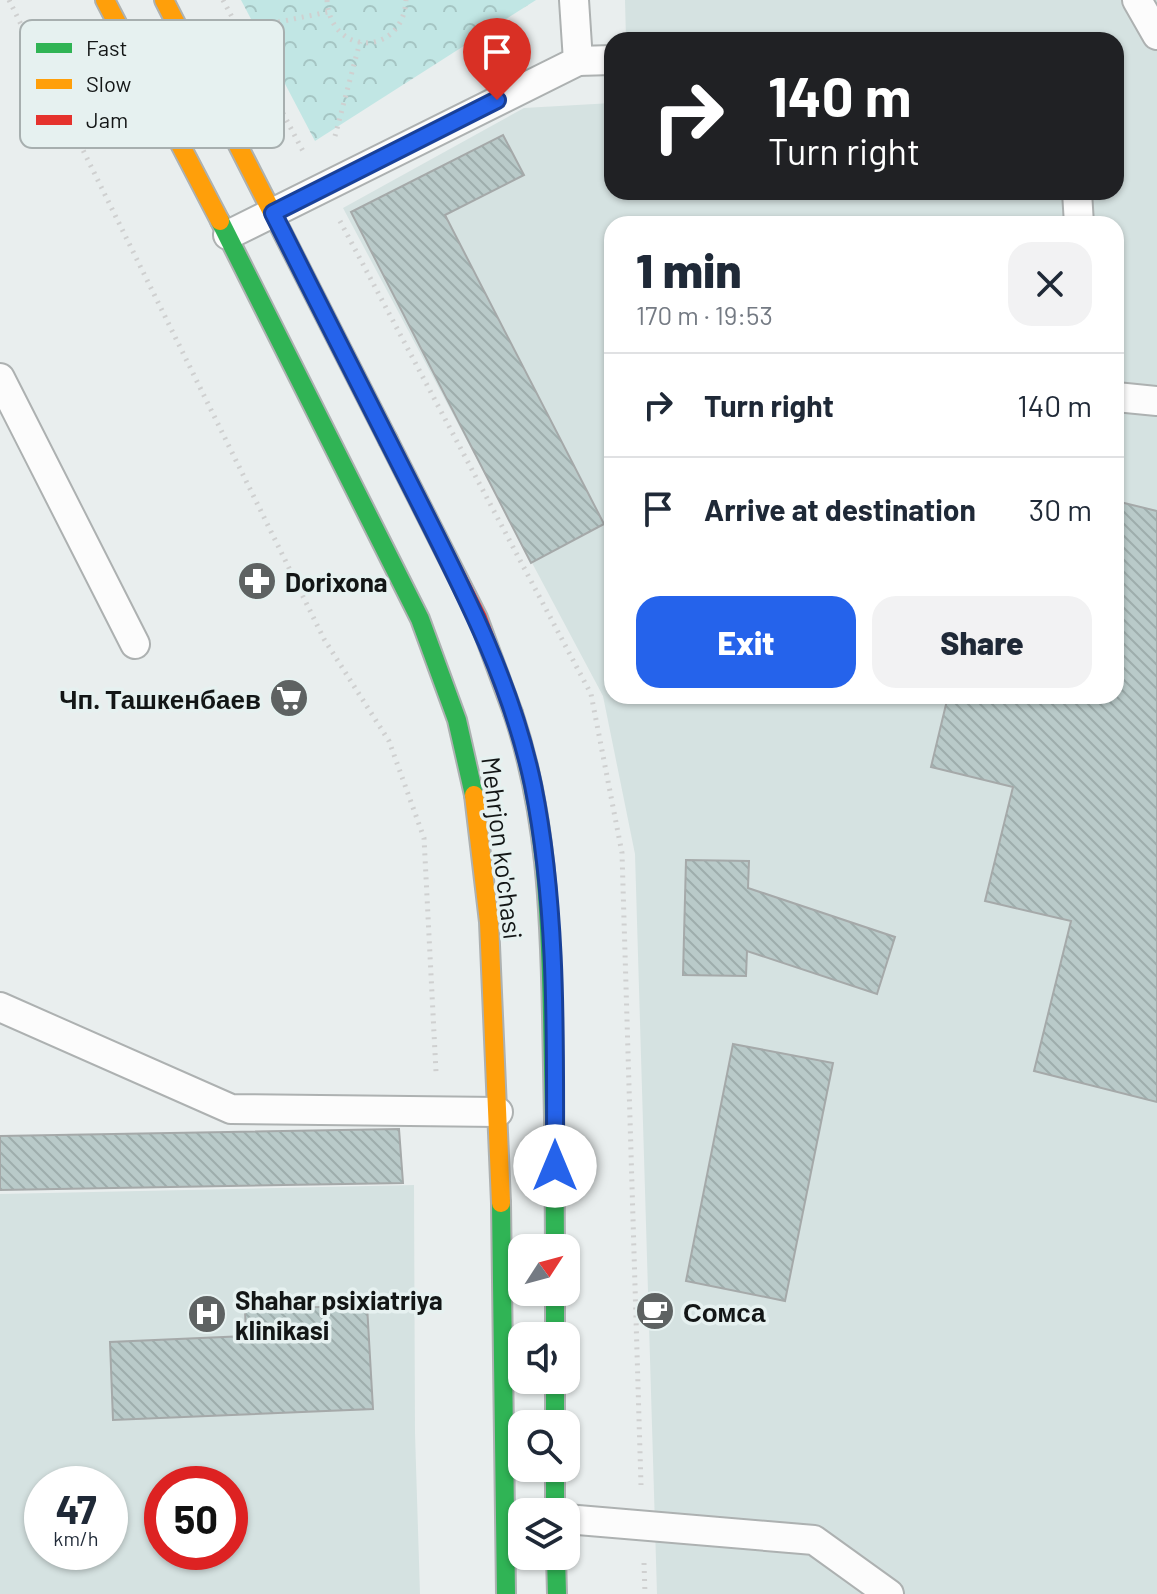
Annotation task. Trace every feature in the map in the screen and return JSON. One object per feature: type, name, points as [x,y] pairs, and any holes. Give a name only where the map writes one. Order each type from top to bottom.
[{"type":"main road","name":"Mehrjon ko'chasi","points":[[105,0],[115,20]]},
{"type":"main road","name":"Mehrjon ko'chasi","points":[[164,0],[174,20]]},
{"type":"main road","name":"Mehrjon ko'chasi","points":[[182,148],[429,639],[456,716],[476,799],[484,858],[505,1112],[506,1594]]},
{"type":"main road","name":"Mehrjon ko'chasi","points":[[240,148],[478,618],[510,698],[533,784],[550,908],[548,1113],[554,1234]]},
{"type":"main road","points":[[556,1570],[557,1594]]},
{"type":"lane","points":[[574,0],[578,61]]},
{"type":"lane","points":[[1137,0],[1157,35]]},
{"type":"lane","points":[[228,235],[578,61],[604,60]]},
{"type":"lane","points":[[0,378],[135,644]]},
{"type":"lane","points":[[1124,398],[1157,401]]},
{"type":"lane","points":[[0,1007],[231,1109],[505,1112]]},
{"type":"lane","points":[[580,1520],[814,1540],[889,1594]]},
{"type":"path","points":[[9,0],[20,22]]},
{"type":"path","points":[[327,0],[333,25],[342,35],[360,42],[378,42],[399,27],[405,15],[406,0]]},
{"type":"path","points":[[284,21],[328,12]]},
{"type":"path","points":[[322,187],[360,42]]},
{"type":"path","points":[[82,148],[324,639],[389,741],[424,838],[437,1111]]},
{"type":"shaded area","points":[[625,0],[1157,0],[1157,1594],[657,1594],[635,854],[605,704],[1124,704],[1124,216],[604,216],[604,701],[343,208],[524,108],[604,103],[604,200],[1124,200],[1124,32],[626,32]]},
{"type":"shaded area","name":"Shahar psixiatriya klinikasi","points":[[414,1185],[415,1433],[420,1594],[0,1594],[0,1194]]},
{"type":"green space","points":[[241,0],[536,0],[315,141],[284,82],[284,20],[251,20]]},
{"type":"building","points":[[503,135],[524,175],[445,215],[604,524],[531,563],[351,212]]},
{"type":"building","points":[[1124,503],[1157,511],[1157,1102],[1034,1071],[1071,921],[985,901],[1013,787],[931,767],[946,704],[1124,704]]},
{"type":"building","points":[[686,860],[749,861],[748,888],[895,937],[877,994],[747,951],[746,976],[683,975]]},
{"type":"building","points":[[733,1044],[833,1063],[785,1301],[686,1281]]},
{"type":"building","points":[[399,1129],[403,1183],[0,1190],[0,1136]]},
{"type":"building","points":[[367,1305],[373,1409],[113,1420],[110,1342],[246,1336],[245,1310]]},
{"type":"traffic: fast","points":[[220,221],[420,619],[457,720],[474,795]]},
{"type":"traffic: fast","points":[[513,713],[533,787],[544,863],[553,1045],[555,1234]]},
{"type":"traffic: fast","points":[[501,1203],[506,1594]]},
{"type":"traffic: fast","points":[[555,1306],[555,1322]]},
{"type":"traffic: fast","points":[[555,1394],[555,1410]]},
{"type":"traffic: fast","points":[[555,1482],[555,1498]]},
{"type":"traffic: fast","points":[[556,1570],[557,1594]]},
{"type":"traffic: slow","points":[[105,0],[115,20]]},
{"type":"traffic: slow","points":[[164,0],[174,20]]},
{"type":"traffic: slow","points":[[182,148],[220,221]]},
{"type":"traffic: slow","points":[[239,148],[388,440]]},
{"type":"traffic: slow","points":[[474,795],[489,922],[501,1203]]},
{"type":"traffic: jam","points":[[388,440],[478,618],[513,713]]},
{"type":"place","name":"Dorixona","points":[[257,581]]},
{"type":"place","name":"Чп. Ташкенбаев","points":[[289,698]]},
{"type":"place","name":"Сомса","points":[[655,1311]]},
{"type":"place","name":"Shahar psixiatriya klinikasi","points":[[207,1314]]},
{"type":"route","points":[[497,100],[273,213],[478,618],[510,698],[533,784],[550,908],[555,1166]]}]
